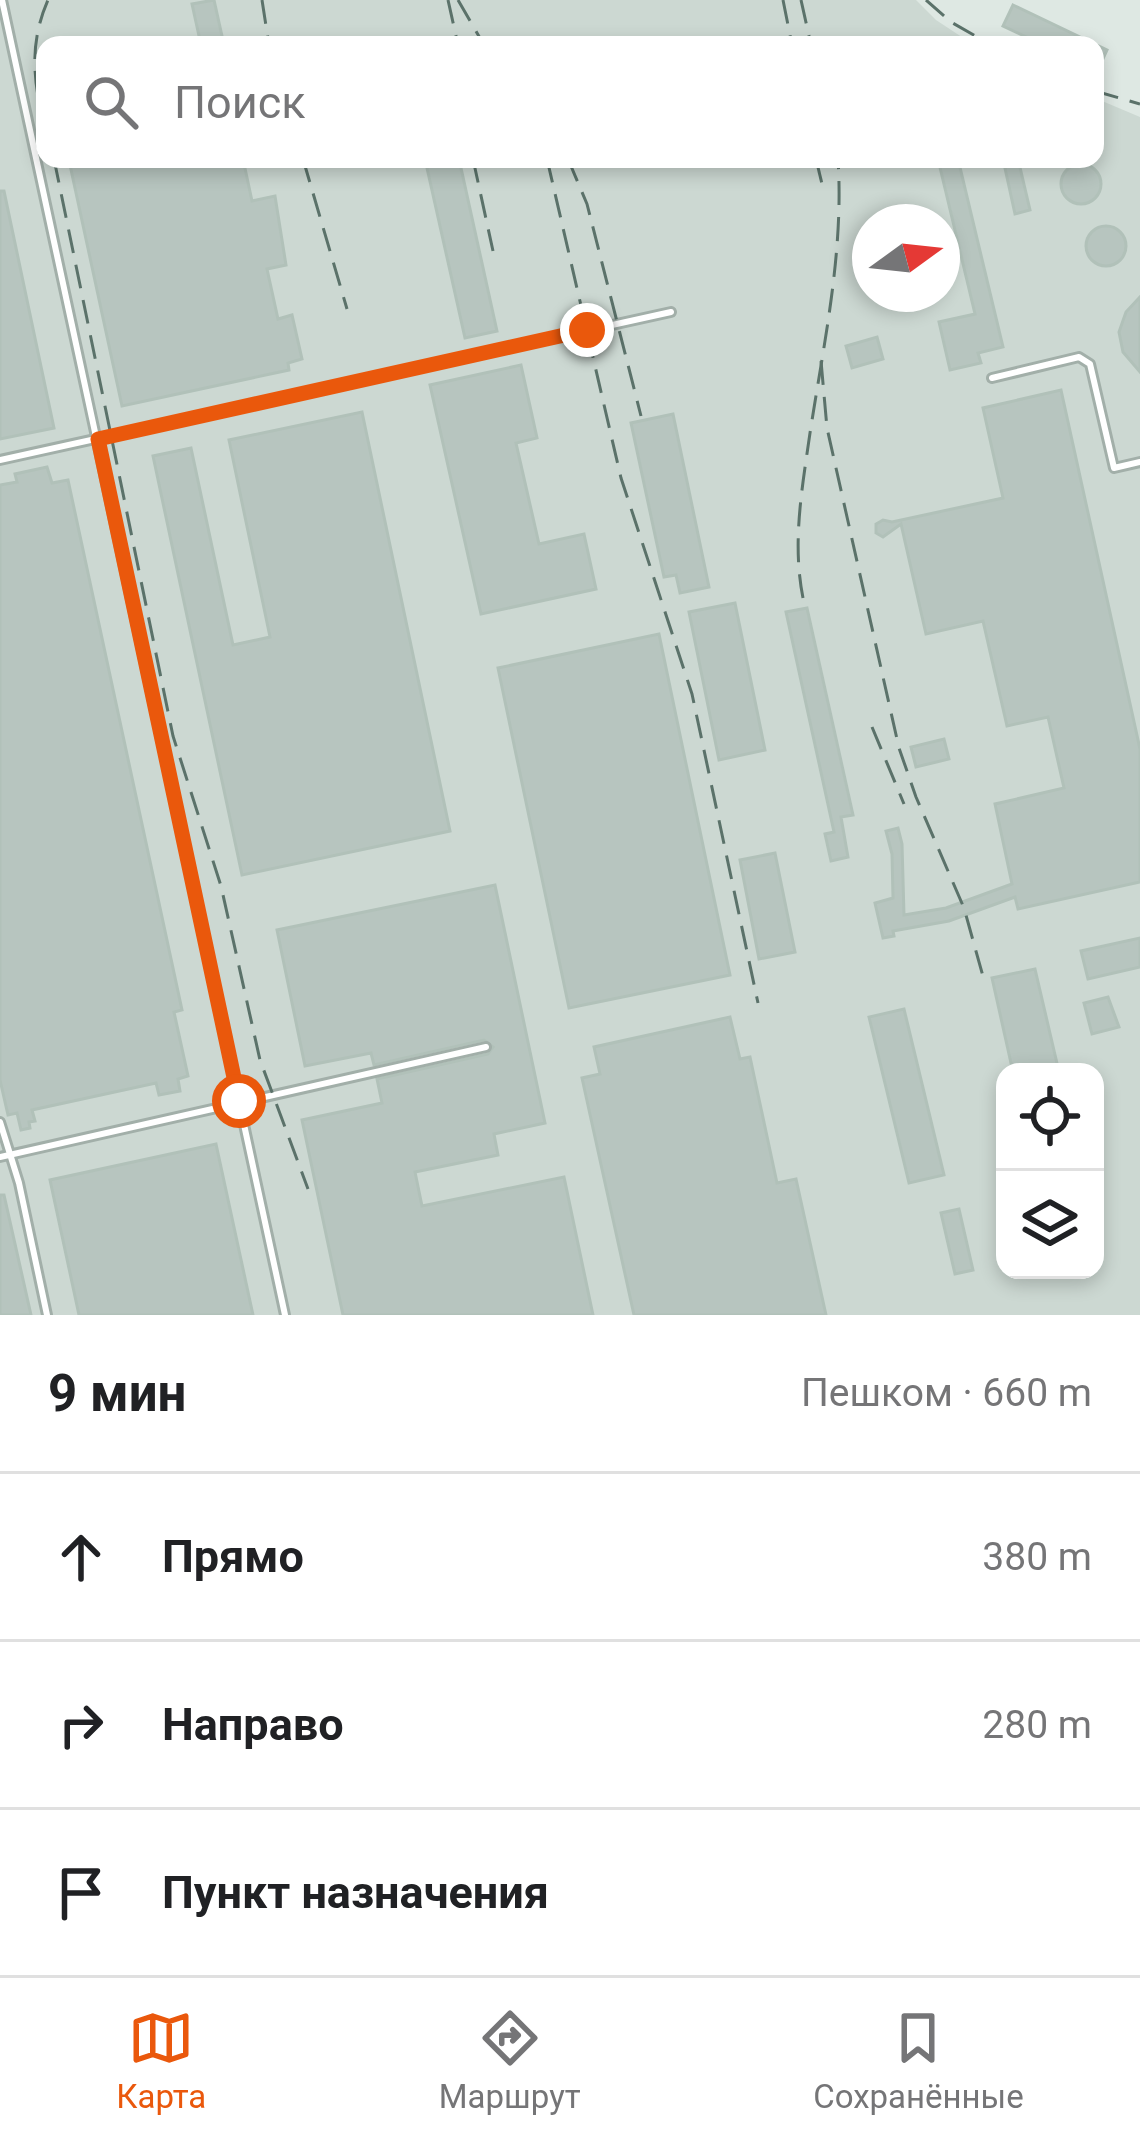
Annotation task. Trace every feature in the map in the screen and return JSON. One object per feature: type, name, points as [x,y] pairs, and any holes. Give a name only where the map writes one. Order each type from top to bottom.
[{"type":"lane","points":[[2,0],[36,136]]},
{"type":"lane","points":[[43,168],[285,1315]]},
{"type":"lane","points":[[0,460],[670,312]]},
{"type":"lane","points":[[992,377],[1079,357],[1090,364],[1114,468],[1140,462]]},
{"type":"lane","points":[[0,1157],[486,1047]]},
{"type":"lane","points":[[0,1122],[47,1315]]},
{"type":"shaded area","points":[[0,0],[916,0],[960,36],[36,36],[36,168],[1104,168],[1104,102],[1140,117],[1140,1315],[0,1315]]},
{"type":"building","points":[[214,0],[222,36],[199,36],[192,4]]},
{"type":"building","points":[[1013,5],[1078,36],[1024,36],[1003,26]]},
{"type":"building","points":[[71,168],[245,168],[252,201],[275,196],[286,265],[267,269],[278,319],[292,315],[302,359],[288,363],[289,370],[122,406]]},
{"type":"building","points":[[427,168],[461,168],[497,331],[465,338]]},
{"type":"building","points":[[940,168],[960,168],[1003,347],[978,353],[981,363],[950,370],[939,322],[975,314],[960,251],[960,204],[949,204]]},
{"type":"building","points":[[1005,168],[1020,168],[1030,210],[1015,214]]},
{"type":"building","points":[[1070,168],[1092,168],[1099,176],[1099,192],[1089,202],[1073,202],[1063,192],[1063,176]]},
{"type":"building","points":[[0,191],[4,191],[54,428],[0,439]]},
{"type":"building","points":[[1106,226],[1120,232],[1126,246],[1120,260],[1106,266],[1092,260],[1086,246],[1092,232]]},
{"type":"building","points":[[1140,297],[1140,372],[1123,352],[1119,332],[1126,312]]},
{"type":"building","points":[[877,337],[883,359],[852,368],[846,346]]},
{"type":"building","points":[[521,365],[537,438],[516,443],[539,544],[584,534],[596,589],[481,614],[430,385]]},
{"type":"building","points":[[1061,390],[1140,749],[1140,882],[1018,909],[1015,897],[949,921],[893,931],[894,936],[883,938],[875,903],[893,898],[886,831],[898,828],[902,844],[904,915],[946,908],[1012,884],[995,804],[1064,788],[1048,717],[1007,726],[983,621],[926,634],[901,524],[883,537],[876,533],[876,524],[1003,498],[983,408]]},
{"type":"building","points":[[362,412],[450,831],[242,875],[153,456],[191,448],[233,645],[270,637],[229,440]]},
{"type":"building","points":[[673,414],[709,587],[680,593],[676,575],[664,577],[631,423]]},
{"type":"building","points":[[47,467],[52,483],[68,480],[182,1010],[174,1012],[188,1076],[178,1079],[180,1091],[159,1095],[156,1083],[32,1110],[35,1121],[21,1130],[17,1113],[8,1115],[0,1080],[0,485],[17,482],[15,474]]},
{"type":"building","points":[[735,603],[765,750],[719,760],[689,612]]},
{"type":"building","points":[[807,608],[853,815],[841,817],[848,857],[831,861],[825,834],[834,832],[786,612]]},
{"type":"building","points":[[659,634],[730,975],[569,1008],[498,668]]},
{"type":"building","points":[[944,739],[949,759],[916,767],[911,747]]},
{"type":"building","points":[[775,853],[795,952],[759,959],[740,860]]},
{"type":"building","points":[[495,885],[545,1123],[494,1134],[498,1155],[415,1172],[422,1206],[564,1177],[593,1315],[343,1315],[302,1120],[382,1103],[377,1079],[488,1054],[493,1047],[484,1040],[374,1065],[371,1053],[305,1066],[277,930]]},
{"type":"building","points":[[1140,938],[1140,967],[1088,979],[1081,951]]},
{"type":"building","points":[[1035,969],[1057,1063],[1011,1063],[992,978]]},
{"type":"building","points":[[1108,997],[1119,1027],[1092,1034],[1084,1003]]},
{"type":"building","points":[[904,1009],[944,1175],[909,1183],[869,1017]]},
{"type":"building","points":[[730,1017],[740,1059],[750,1057],[777,1183],[796,1179],[826,1315],[634,1315],[582,1078],[600,1074],[594,1047]]},
{"type":"building","points":[[216,1144],[253,1315],[79,1315],[50,1180]]},
{"type":"building","points":[[0,1195],[4,1195],[31,1315],[0,1315]]},
{"type":"building","points":[[959,1209],[973,1270],[955,1274],[941,1213]]},
{"type":"railway","points":[[38,36],[48,0]]},
{"type":"railway","points":[[262,0],[268,36]]},
{"type":"railway","points":[[448,0],[456,36]]},
{"type":"railway","points":[[458,0],[479,36]]},
{"type":"railway","points":[[783,0],[790,36]]},
{"type":"railway","points":[[801,0],[809,36]]},
{"type":"railway","points":[[926,0],[975,36]]},
{"type":"railway","points":[[36,54],[36,75]]},
{"type":"railway","points":[[1104,94],[1140,104]]},
{"type":"railway","points":[[56,168],[173,736],[221,886],[260,1060],[308,1189]]},
{"type":"railway","points":[[306,168],[347,309]]},
{"type":"railway","points":[[475,168],[493,251]]},
{"type":"railway","points":[[549,168],[621,478],[692,694],[758,1003]]},
{"type":"railway","points":[[572,168],[587,204],[641,416]]},
{"type":"railway","points":[[818,168],[823,188]]},
{"type":"railway","points":[[803,598],[799,516],[835,263],[838,168]]},
{"type":"railway","points":[[821,361],[827,428],[899,748],[964,908],[984,980]]},
{"type":"railway","points":[[872,727],[904,804]]},
{"type":"route","points":[[239,1101],[98,439],[587,330]]}]
